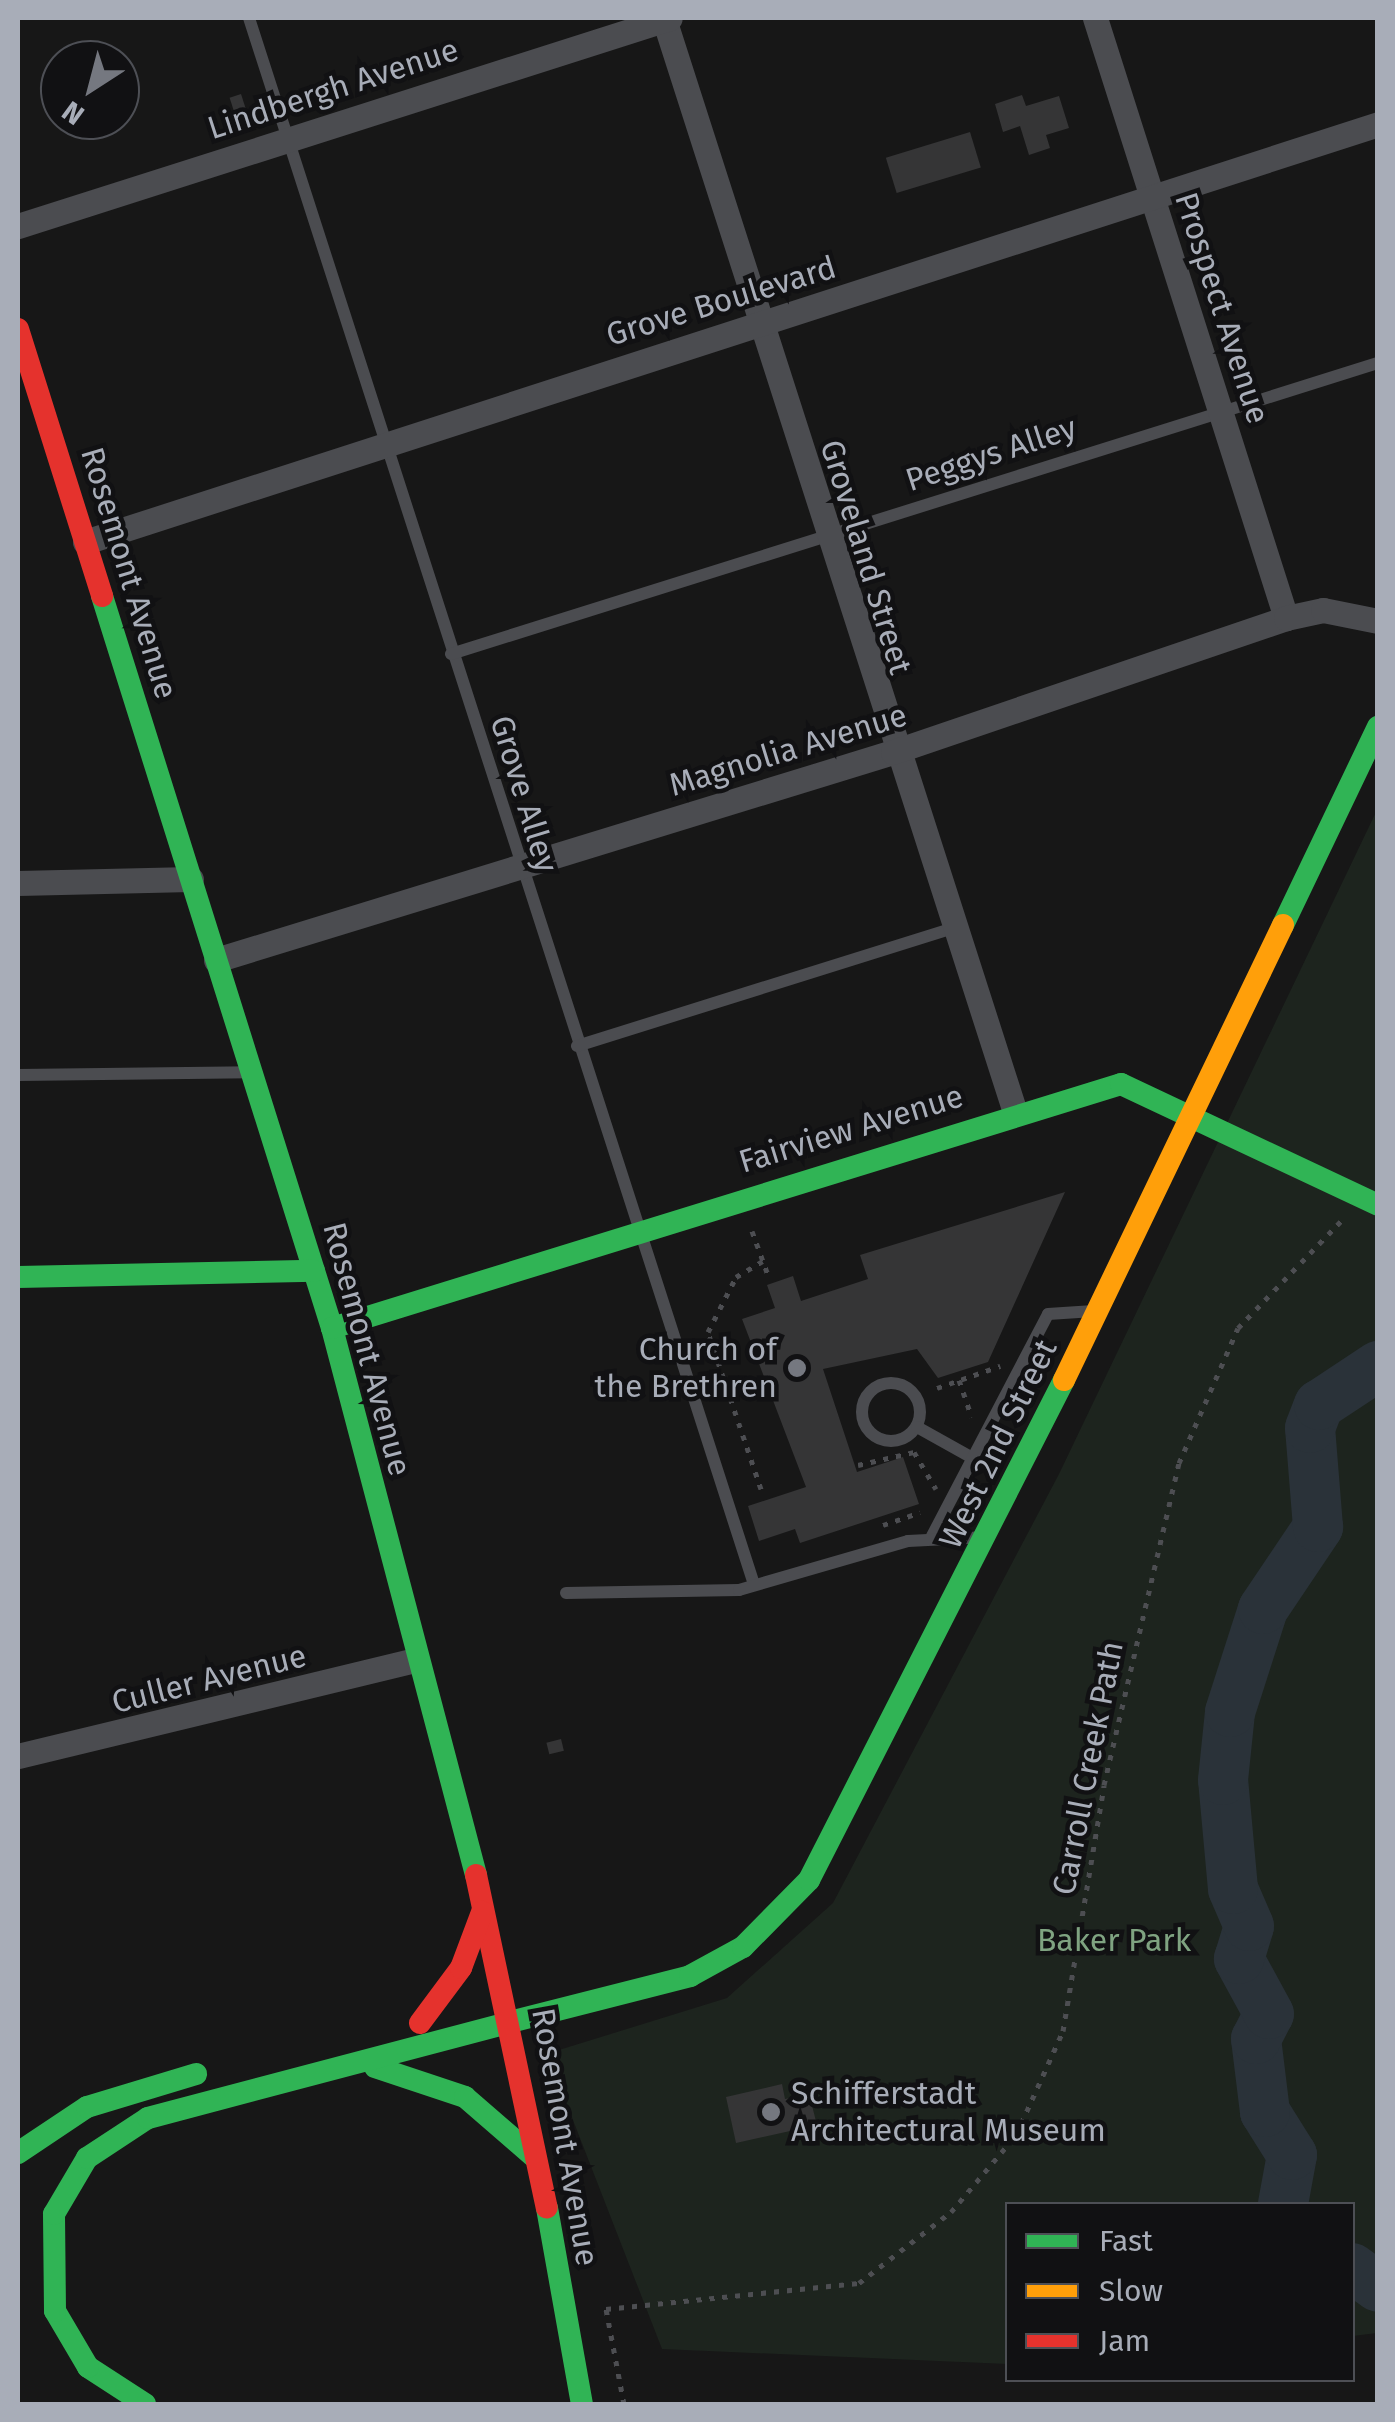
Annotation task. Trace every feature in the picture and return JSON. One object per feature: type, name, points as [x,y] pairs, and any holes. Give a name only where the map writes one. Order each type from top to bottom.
[{"type":"main road","name":"Rosemont Avenue","points":[[18,328],[332,1328],[482,1912],[514,2021],[533,2156],[582,2404]]},
{"type":"main road","name":"West 2nd Street","points":[[144,2404],[88,2367],[55,2311],[47,2246],[68,2184],[112,2136],[148,2118],[368,2066],[514,2021],[690,1976],[778,1918],[850,1810],[989,1537],[1378,727]]},
{"type":"main road","name":"Fairview Avenue","points":[[332,1328],[1015,1112],[1121,1084],[1370,1202]]},
{"type":"main road","points":[[18,1276],[314,1271]]},
{"type":"main road","points":[[420,2024],[461,1968],[482,1912]]},
{"type":"main road","points":[[267,2058],[453,2016],[514,2021]]},
{"type":"main road","points":[[368,2066],[420,2075],[466,2097],[533,2156]]},
{"type":"main road","points":[[18,2153],[102,2101],[229,2067]]},
{"type":"street","name":"Lindbergh Avenue","points":[[18,226],[667,18]]},
{"type":"street","name":"Groveland Street","points":[[667,18],[893,752],[1015,1112]]},
{"type":"street","name":"Prospect Avenue","points":[[1096,18],[1286,618]]},
{"type":"street","name":"Grove Boulevard","points":[[85,542],[382,439],[759,324],[1378,124]]},
{"type":"street","name":"Magnolia Avenue","points":[[216,960],[893,752],[1286,618],[1323,610],[1378,621]]},
{"type":"street","points":[[18,883],[191,879]]},
{"type":"street","name":"Culler Avenue","points":[[18,1756],[416,1660]]},
{"type":"lane","name":"Grove Alley","points":[[250,18],[518,867],[754,1584]]},
{"type":"lane","name":"Peggys Alley","points":[[451,654],[1220,409],[1378,363]]},
{"type":"lane","points":[[578,1046],[954,928]]},
{"type":"lane","points":[[18,1075],[252,1072]]},
{"type":"lane","points":[[932,1536],[1048,1314],[1099,1311]]},
{"type":"lane","points":[[896,1383],[916,1395],[917,1428],[897,1441],[876,1438],[861,1408],[873,1388],[896,1383]]},
{"type":"lane","points":[[917,1428],[971,1457]]},
{"type":"lane","points":[[566,1593],[739,1590],[932,1536],[989,1537]]},
{"type":"path","points":[[740,1198],[768,1275]]},
{"type":"path","name":"Carroll Creek Path","points":[[624,2404],[606,2309],[859,2283],[951,2212],[1016,2135],[1063,2031],[1104,1784],[1179,1463],[1238,1328],[1370,1202]]},
{"type":"path","points":[[761,1489],[708,1332],[736,1277],[763,1260]]},
{"type":"path","points":[[937,1388],[1008,1363]]},
{"type":"path","points":[[960,1380],[972,1417]]},
{"type":"path","points":[[858,1465],[914,1452],[934,1482],[932,1503],[865,1530]]},
{"type":"green space","name":"Baker Park","points":[[1377,810],[1377,2333],[1355,2336],[1355,2202],[1005,2202],[1005,2364],[662,2349],[564,2097],[559,2050],[727,1998],[833,1903],[1059,1474]]},
{"type":"building","points":[[241,94],[246,109],[235,113],[230,98]]},
{"type":"building","points":[[1022,95],[1026,106],[1059,96],[1069,128],[1046,135],[1050,148],[1029,155],[1020,126],[1003,132],[995,104]]},
{"type":"building","points":[[970,132],[981,167],[897,193],[886,158]]},
{"type":"building","name":"Church of the Brethren","points":[[1065,1192],[988,1362],[938,1378],[917,1349],[823,1369],[857,1472],[903,1457],[919,1504],[800,1543],[795,1529],[759,1541],[748,1506],[806,1487],[742,1319],[775,1308],[767,1285],[793,1276],[801,1301],[868,1279],[860,1255]]},
{"type":"building","points":[[561,1739],[564,1751],[549,1754],[546,1743]]},
{"type":"building","name":"Schifferstadt Architectural Museum","points":[[782,2084],[785,2099],[809,2094],[817,2125],[736,2143],[726,2097]]},
{"type":"waterway","points":[[1283,2202],[1292,2155],[1265,2112],[1256,2039],[1269,2014],[1239,1959],[1249,1926],[1233,1889],[1223,1780],[1230,1712],[1263,1609],[1318,1527],[1310,1428],[1319,1405],[1378,1366]]},
{"type":"waterway","points":[[1355,2270],[1378,2287]]},
{"type":"traffic: fast","points":[[102,596],[332,1328],[476,1875]]},
{"type":"traffic: fast","points":[[1283,925],[1378,727]]},
{"type":"traffic: fast","points":[[332,1328],[1121,1084],[1378,1205]]},
{"type":"traffic: fast","points":[[18,1277],[314,1271]]},
{"type":"traffic: fast","points":[[514,2021],[690,1976],[743,1947],[809,1880],[1064,1380]]},
{"type":"traffic: fast","points":[[145,2404],[88,2367],[55,2311],[54,2214],[87,2158],[148,2118],[514,2021]]},
{"type":"traffic: fast","points":[[375,2067],[465,2097],[533,2156]]},
{"type":"traffic: fast","points":[[18,2153],[87,2107],[196,2074]]},
{"type":"traffic: fast","points":[[547,2208],[582,2404]]},
{"type":"traffic: slow","points":[[1064,1380],[1283,925]]},
{"type":"traffic: jam","points":[[18,329],[102,596]]},
{"type":"traffic: jam","points":[[476,1875],[547,2208]]},
{"type":"traffic: jam","points":[[420,2023],[461,1968],[482,1912]]},
{"type":"place","name":"Church of the Brethren","points":[[797,1368]]},
{"type":"place","name":"Schifferstadt Architectural Museum","points":[[771,2112]]}]
